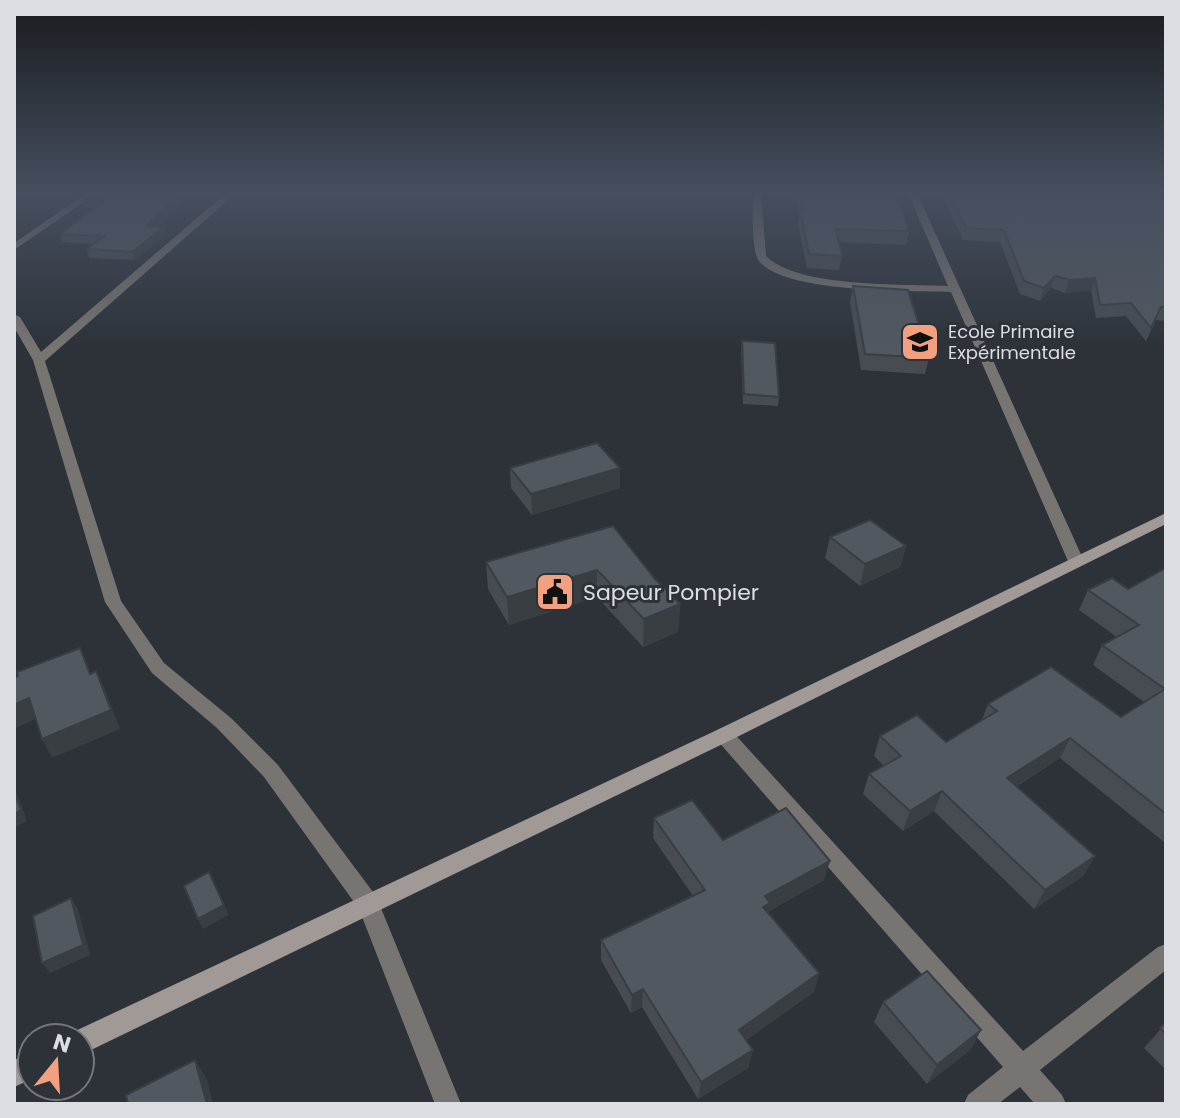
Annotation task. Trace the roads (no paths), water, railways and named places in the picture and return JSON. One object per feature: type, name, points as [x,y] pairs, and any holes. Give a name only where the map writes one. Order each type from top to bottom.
[{"type":"street","points":[[39,360],[172,245]]},
{"type":"street","points":[[760,245],[764,266],[801,280],[955,289]]},
{"type":"street","points":[[935,245],[1076,561]]},
{"type":"street","points":[[14,317],[39,360],[113,602],[158,668],[224,723],[271,771],[368,903],[448,1104]]},
{"type":"street","points":[[96,1034],[724,735],[1166,518]]},
{"type":"street","points":[[724,735],[1053,1104]]},
{"type":"street","points":[[977,1104],[1166,955]]},
{"type":"place","name":"Ecole Primaire Expérimentale","points":[[920,342]]},
{"type":"place","name":"Sapeur Pompier","points":[[555,592]]}]
